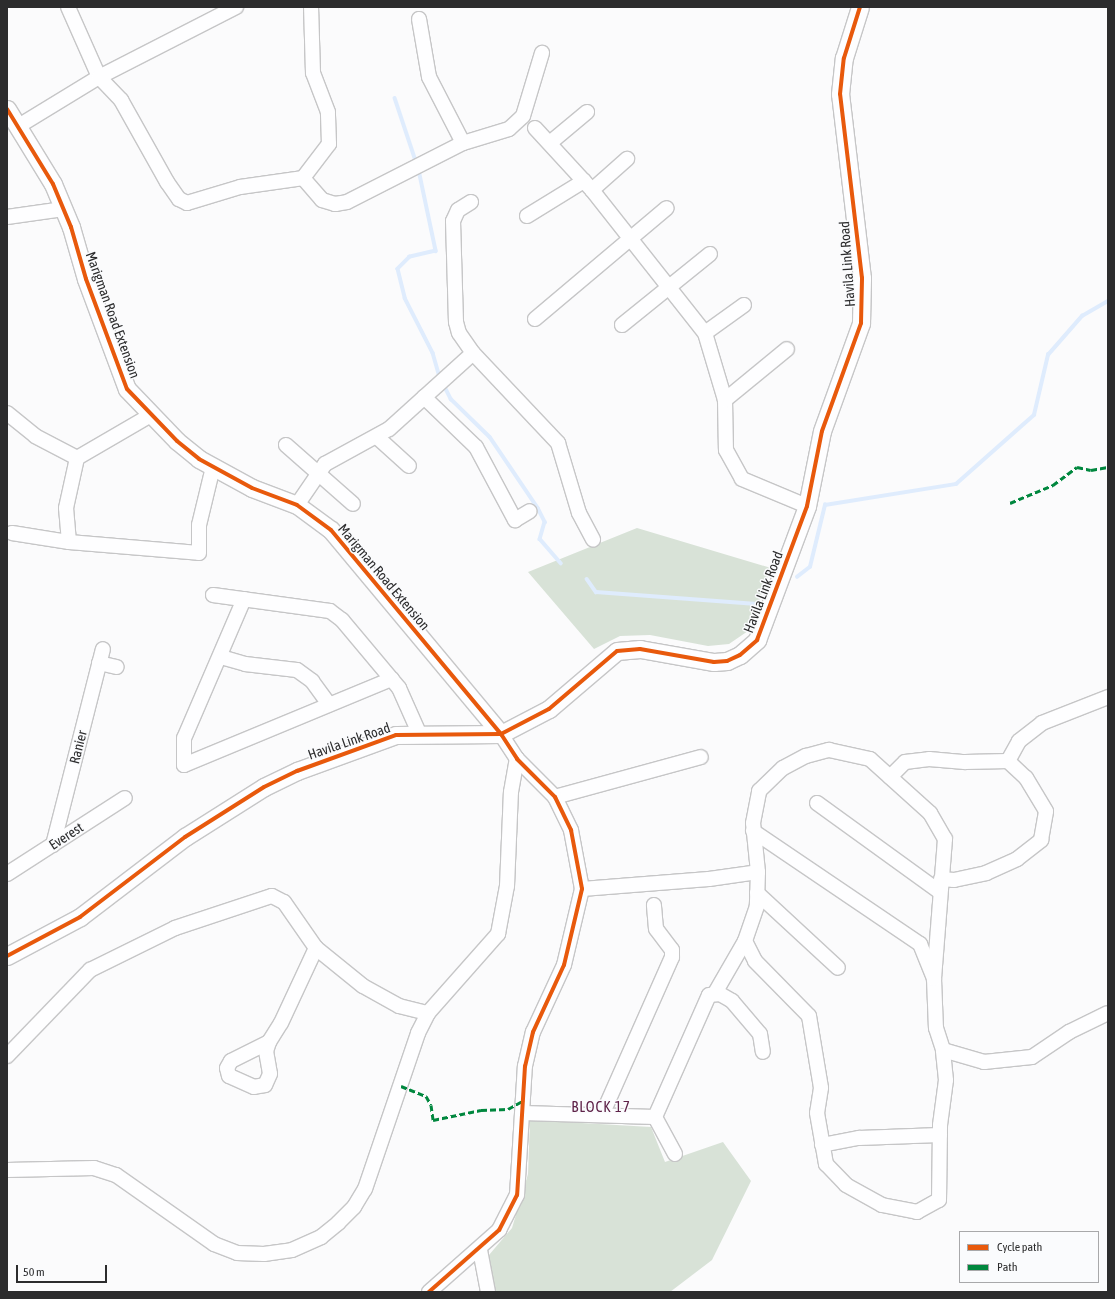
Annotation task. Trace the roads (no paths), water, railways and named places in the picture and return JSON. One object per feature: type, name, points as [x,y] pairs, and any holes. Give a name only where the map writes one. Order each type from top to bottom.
[{"type":"street","points":[[68,7],[99,77],[121,100],[179,199],[197,202],[240,187],[303,178],[329,144],[328,112],[313,73],[311,7]]},
{"type":"street","points":[[17,128],[99,77],[236,7]]},
{"type":"street","name":"Havila Link Road","points":[[7,956],[80,917],[185,837],[264,787],[371,742],[419,733],[501,734],[549,709],[617,651],[640,649],[714,662],[726,661],[750,648],[763,628],[807,506],[822,431],[861,323],[862,278],[840,94],[844,58],[860,7]]},
{"type":"street","points":[[419,19],[428,77],[463,143]]},
{"type":"street","points":[[303,178],[322,200],[335,204],[347,202],[463,143],[509,129],[520,121],[532,94],[542,53]]},
{"type":"street","name":"Marigman Road Extension","points":[[7,109],[17,128],[53,184],[64,209],[86,279],[127,390],[176,440],[213,467],[252,488],[297,505],[344,544],[501,734]]},
{"type":"street","points":[[551,142],[587,112]]},
{"type":"street","points":[[535,128],[551,142],[588,185],[667,287],[705,333],[725,400],[726,450],[742,479],[807,506]]},
{"type":"street","points":[[527,216],[588,185],[627,159]]},
{"type":"street","points":[[471,202],[458,210],[452,221],[456,322],[459,333],[473,353],[558,443],[579,513],[593,538]]},
{"type":"street","points":[[535,319],[629,238],[667,208]]},
{"type":"street","points":[[7,217],[64,209]]},
{"type":"street","points":[[622,325],[667,287],[710,254]]},
{"type":"street","points":[[705,333],[744,305]]},
{"type":"street","points":[[725,400],[787,349]]},
{"type":"street","points":[[297,505],[317,472],[325,464],[376,437],[473,353]]},
{"type":"street","points":[[424,397],[476,447],[515,520],[530,511]]},
{"type":"street","points":[[7,413],[35,436],[77,458]]},
{"type":"street","points":[[69,542],[66,508],[77,458],[151,415]]},
{"type":"street","points":[[376,437],[409,466]]},
{"type":"street","points":[[286,444],[354,504]]},
{"type":"street","points":[[12,533],[69,542],[199,553],[199,526],[213,467]]},
{"type":"street","points":[[213,595],[330,611],[342,620],[392,679],[408,703],[419,733]]},
{"type":"street","points":[[244,599],[221,658],[184,738],[184,765],[392,679]]},
{"type":"street","name":"Ranier","points":[[53,845],[103,648]]},
{"type":"street","points":[[221,658],[245,664],[297,670],[312,681],[329,704]]},
{"type":"street","points":[[99,663],[118,667]]},
{"type":"street","points":[[1008,761],[1019,741],[1042,724],[1108,698]]},
{"type":"street","points":[[429,1292],[480,1250],[499,1230],[517,1195],[525,1066],[533,1032],[564,965],[582,889],[570,830],[555,798],[517,759],[501,734]]},
{"type":"street","points":[[655,1117],[709,995],[715,993],[745,941],[757,893],[758,872],[753,831],[758,791],[783,768],[806,756],[829,750],[870,759],[930,813],[945,839],[934,979],[936,1028],[943,1050],[946,1080],[940,1135],[939,1200],[917,1212],[882,1205],[846,1185],[826,1164],[817,1113],[821,1088],[809,1016],[755,961],[745,941]]},
{"type":"street","points":[[555,798],[701,757]]},
{"type":"street","points":[[890,777],[905,762],[929,758],[965,762],[1008,761],[1026,778],[1046,811],[1041,840],[1017,859],[986,873],[954,880],[941,885]]},
{"type":"street","points":[[7,1170],[94,1168],[116,1175],[214,1244],[237,1252],[250,1254],[292,1250],[321,1237],[354,1207],[365,1189],[418,1033],[428,1013],[498,934],[507,886],[511,792],[517,759]]},
{"type":"street","name":"Everest","points":[[7,874],[125,798]]},
{"type":"street","points":[[817,803],[941,885]]},
{"type":"street","points":[[753,831],[920,944],[934,979]]},
{"type":"street","points":[[582,889],[701,880],[758,872]]},
{"type":"street","points":[[757,893],[838,968]]},
{"type":"street","points":[[7,1056],[90,970],[175,928],[272,896],[284,902],[316,948],[377,995],[399,1006],[428,1013]]},
{"type":"street","points":[[602,1116],[672,957],[672,950],[656,929],[654,905]]},
{"type":"street","points":[[269,1042],[281,1023],[316,948]]},
{"type":"street","points":[[715,993],[732,1001],[760,1034],[763,1052]]},
{"type":"street","points":[[943,1050],[984,1062],[1032,1057],[1069,1032],[1108,1013]]},
{"type":"street","points":[[523,1113],[655,1117]]},
{"type":"street","points":[[655,1117],[675,1154]]},
{"type":"street","points":[[822,1145],[859,1138],[940,1135]]},
{"type":"street","points":[[480,1250],[488,1292]]},
{"type":"waterway","points":[[395,98],[417,164]]},
{"type":"waterway","points":[[419,170],[436,251],[410,257],[398,269],[405,298],[433,353],[440,378]]},
{"type":"waterway","points":[[797,577],[810,567],[825,505],[956,484],[1034,415],[1048,355],[1082,316],[1108,301]]},
{"type":"waterway","points":[[444,385],[451,399],[490,437],[538,508],[545,522],[540,539],[561,563]]},
{"type":"waterway","points":[[587,579],[596,592],[757,604]]},
{"type":"district","name":"BLOCK 17","points":[[601,1107]]}]
